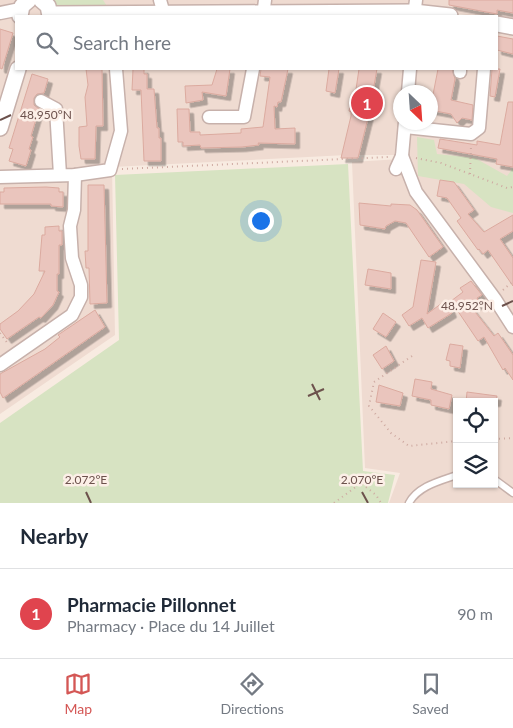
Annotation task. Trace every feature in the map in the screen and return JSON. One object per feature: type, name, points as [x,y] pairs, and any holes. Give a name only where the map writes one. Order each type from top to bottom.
[{"type":"street","points":[[41,0],[48,6],[51,15],[112,15],[162,7],[264,10],[415,9],[445,15]]},
{"type":"street","points":[[0,13],[23,8]]},
{"type":"street","points":[[498,24],[513,27]]},
{"type":"street","points":[[0,128],[18,70]]},
{"type":"street","points":[[0,176],[75,175],[110,170],[121,131],[116,70]]},
{"type":"street","points":[[209,117],[244,117],[253,70]]},
{"type":"street","points":[[409,85],[410,70]]},
{"type":"street","points":[[438,130],[471,134],[478,128],[484,70]]},
{"type":"street","points":[[41,101],[56,109],[60,175]]},
{"type":"street","points":[[396,169],[402,156],[405,130]]},
{"type":"street","points":[[402,156],[416,192],[495,299],[513,327]]},
{"type":"street","points":[[0,365],[72,315],[81,297],[81,285],[72,258],[70,234],[74,210],[75,175]]},
{"type":"lane","points":[[410,503],[413,496],[428,486],[453,477]]},
{"type":"lane","points":[[498,482],[513,493]]},
{"type":"path","points":[[476,15],[477,10]]},
{"type":"path","points":[[470,174],[471,134]]},
{"type":"path","points":[[110,170],[402,156],[442,162],[508,188],[513,187]]},
{"type":"path","points":[[0,333],[15,354]]},
{"type":"path","points":[[412,356],[374,382],[369,406],[391,433],[409,446],[453,441]]},
{"type":"path","points":[[498,439],[513,438]]},
{"type":"path","points":[[334,503],[361,483],[376,495],[381,503]]},
{"type":"shaded area","points":[[0,0],[513,0],[513,23],[498,20],[498,15],[467,15],[446,12],[419,15],[15,15],[15,70],[405,70],[403,85],[393,85],[393,130],[398,130],[395,155],[347,155],[112,167],[115,335],[0,414]]},
{"type":"shaded area","points":[[498,30],[513,33],[513,503],[389,503],[400,473],[365,468],[352,162],[400,159],[403,130],[438,130],[438,85],[409,85],[410,70],[498,70]]},
{"type":"green space","points":[[41,0],[103,0],[112,14],[62,14]]},
{"type":"green space","points":[[417,137],[434,140],[437,154],[475,158],[507,176],[513,168],[513,213],[491,207],[464,184],[418,176]]},
{"type":"green space","points":[[348,164],[363,471],[395,475],[388,503],[0,503],[0,423],[119,340],[115,175]]},
{"type":"building","points":[[449,0],[513,0],[513,13],[497,10],[497,14],[449,5]]},
{"type":"building","points":[[0,29],[13,33],[2,69],[0,68]]},
{"type":"building","points":[[498,36],[513,39],[513,54],[498,50]]},
{"type":"building","points":[[500,69],[495,97],[490,96],[492,70]]},
{"type":"building","points":[[86,70],[102,70],[103,126],[96,126],[95,159],[81,159],[79,127],[87,126],[85,97],[88,85]]},
{"type":"building","points":[[133,70],[144,70],[144,74],[147,74],[147,89],[154,89],[157,128],[159,128],[159,138],[161,138],[161,161],[144,161],[141,90],[132,90]]},
{"type":"building","points":[[217,70],[230,70],[226,96],[202,92],[203,100],[186,103],[185,86],[212,85]]},
{"type":"building","points":[[261,70],[288,70],[281,102],[278,102],[277,107],[274,106],[275,129],[295,128],[295,144],[258,143],[259,145],[242,147],[201,148],[200,145],[183,146],[183,142],[178,142],[177,109],[189,109],[190,132],[200,132],[200,135],[241,133],[241,129],[263,127],[270,77],[260,76]]},
{"type":"building","points":[[329,70],[339,70],[335,93],[326,91]]},
{"type":"building","points":[[359,70],[377,70],[369,114],[358,158],[341,158],[351,116],[349,111],[352,95],[355,96]]},
{"type":"building","points":[[438,70],[452,70],[455,79],[451,100],[473,105],[472,120],[462,118],[457,123],[451,114],[438,112],[438,85],[435,85]]},
{"type":"building","points":[[32,74],[48,79],[44,93],[37,94],[34,98],[34,105],[39,109],[31,136],[33,137],[29,149],[31,150],[26,166],[9,161],[13,149],[9,148]]},
{"type":"building","points":[[508,102],[513,102],[513,167],[496,164],[497,159],[438,148],[440,139],[477,145],[477,141],[500,145]]},
{"type":"building","points":[[440,180],[454,182],[474,210],[468,214],[484,232],[513,215],[513,231],[500,239],[513,258],[513,286],[488,250],[483,254],[478,250],[457,221],[461,218],[447,198],[437,196]]},
{"type":"building","points":[[88,185],[104,185],[107,303],[90,304],[89,268],[86,268],[85,251],[88,251]]},
{"type":"building","points":[[4,188],[59,188],[59,192],[63,192],[63,207],[51,206],[51,204],[0,204],[0,192],[4,192]]},
{"type":"building","points":[[359,203],[391,206],[391,204],[410,205],[417,210],[443,247],[429,257],[406,223],[395,221],[386,226],[385,229],[360,225]]},
{"type":"building","points":[[59,226],[59,231],[62,231],[62,245],[59,245],[59,274],[57,274],[57,291],[59,292],[53,305],[41,318],[39,317],[7,339],[0,329],[0,324],[18,311],[34,294],[45,271],[39,271],[42,235],[45,235],[45,227]]},
{"type":"building","points":[[421,260],[436,262],[427,314],[445,301],[448,302],[452,313],[428,328],[422,318],[409,326],[402,315],[413,307]]},
{"type":"building","points":[[368,269],[391,273],[391,289],[365,285]]},
{"type":"building","points":[[471,281],[482,295],[477,298],[480,303],[472,308],[494,336],[498,333],[513,355],[513,380],[505,368],[503,370],[484,337],[478,341],[451,301],[463,292],[460,288]]},
{"type":"building","points":[[95,310],[105,327],[3,398],[0,392],[0,374],[45,349],[60,337],[58,335]]},
{"type":"building","points":[[383,313],[396,322],[386,337],[373,329]]},
{"type":"building","points":[[450,344],[463,346],[460,368],[450,366],[450,361],[446,360]]},
{"type":"building","points":[[386,346],[394,361],[382,369],[373,355]]},
{"type":"building","points":[[415,379],[432,382],[431,389],[452,395],[449,409],[431,405],[431,400],[412,396]]},
{"type":"building","points":[[379,385],[403,393],[400,406],[376,402]]},
{"type":"building","points":[[467,392],[497,396],[497,398],[466,398]]},
{"type":"place","name":"Pharmacie Pillonnet","points":[[367,103]]}]
